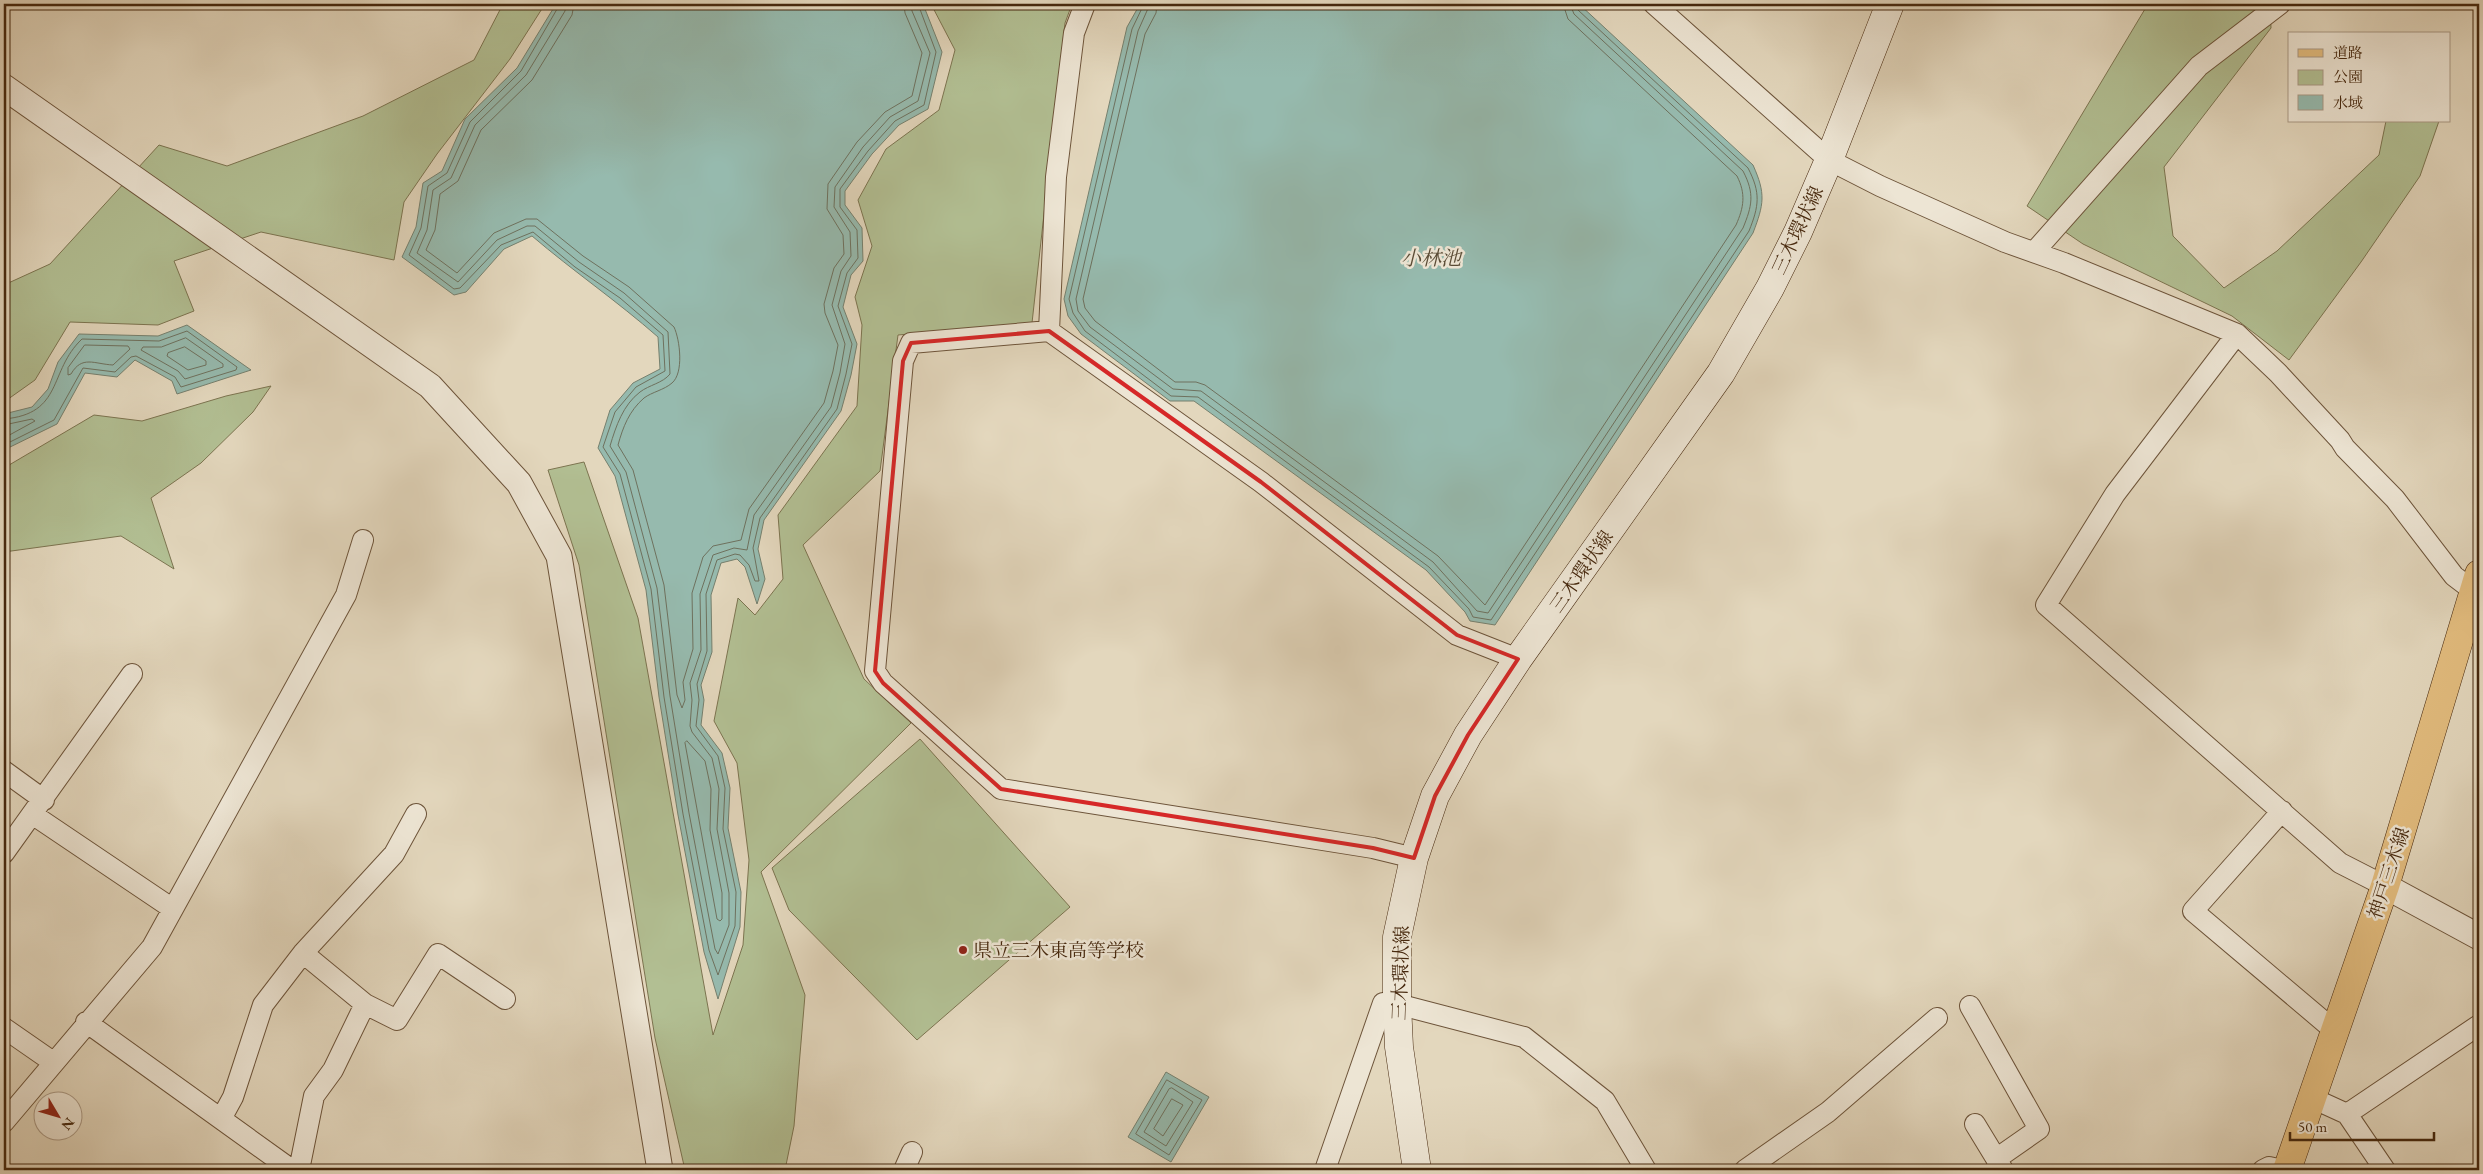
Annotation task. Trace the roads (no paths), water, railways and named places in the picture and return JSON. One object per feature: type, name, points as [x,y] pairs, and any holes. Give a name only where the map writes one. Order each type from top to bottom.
[{"type":"main road","name":"三木環状線","points":[[1417,1170],[1399,1048],[1397,938],[1414,858],[1435,796],[1468,736],[1518,659],[1721,373],[1770,288],[1798,232],[1829,160],[1890,4]]},
{"type":"main road","name":"神戸三木線","points":[[2287,1170],[2385,886],[2477,586]]},
{"type":"street","points":[[1049,331],[1056,177],[1074,33],[1084,4]]},
{"type":"street","points":[[1654,4],[1829,160],[1940,214],[2237,334],[2278,373],[2340,440],[2345,448],[2395,499],[2454,576],[2477,586]]},
{"type":"street","points":[[2034,252],[2200,66],[2280,4]]},
{"type":"street","points":[[4,87],[430,386],[519,483],[559,556],[660,1170]]},
{"type":"street","points":[[1414,858],[1373,848],[1001,789],[883,683],[875,670],[903,361],[911,344],[1049,331],[1261,482],[1457,635],[1518,659]]},
{"type":"street","points":[[2237,334],[2115,494],[2046,605],[2340,863],[2479,937]]},
{"type":"street","points":[[4,1122],[86,1022],[152,947],[346,595],[363,540]]},
{"type":"street","points":[[4,854],[132,674]]},
{"type":"street","points":[[4,771],[38,807],[173,909]]},
{"type":"street","points":[[2282,811],[2193,911],[2335,1031]]},
{"type":"street","points":[[221,1119],[233,1097],[263,1005],[303,953],[394,854],[416,814]]},
{"type":"street","points":[[303,953],[364,1004],[397,1020],[438,954],[505,999]]},
{"type":"street","points":[[1325,1170],[1384,1003],[1397,1004],[1524,1037],[1605,1101],[1646,1170]]},
{"type":"street","points":[[299,1170],[314,1096],[333,1070],[364,1004]]},
{"type":"street","points":[[1970,1006],[2039,1130],[2000,1165],[1975,1124]]},
{"type":"street","points":[[1745,1170],[1828,1112],[1937,1018]]},
{"type":"street","points":[[86,1022],[292,1170]]},
{"type":"street","points":[[2347,1114],[2479,1025]]},
{"type":"street","points":[[4,1028],[53,1062]]},
{"type":"street","points":[[2312,1098],[2347,1114],[2385,1170]]},
{"type":"street","points":[[2263,1170],[2269,1167],[2282,1170]]},
{"type":"water","points":[[556,4],[923,4],[942,52],[928,109],[899,125],[872,154],[845,191],[845,205],[862,228],[863,261],[851,275],[843,307],[857,344],[841,411],[764,520],[758,549],[765,579],[757,604],[745,567],[737,559],[721,563],[711,595],[712,652],[701,685],[704,700],[701,725],[722,753],[730,788],[728,828],[741,892],[740,927],[718,999],[704,952],[678,815],[659,697],[646,590],[615,476],[598,448],[610,410],[633,383],[660,369],[658,337],[532,236],[504,249],[466,292],[454,295],[402,257],[416,227],[423,183],[442,171],[465,119],[517,68]]},
{"type":"water","name":"小林池","points":[[1140,4],[1579,4],[1753,165],[1760,184],[1762,199],[1753,233],[1495,625],[1470,621],[1465,612],[1426,570],[1194,401],[1170,401],[1081,334],[1068,316],[1064,299],[1127,27]]},
{"type":"water","points":[[187,325],[251,370],[177,394],[172,381],[135,360],[117,377],[85,373],[57,424],[4,450],[4,414],[32,407],[48,389],[58,362],[79,334],[158,336]]},
{"type":"water","points":[[1166,1072],[1209,1097],[1171,1162],[1128,1137]]},
{"type":"place","name":"県立三木東高等学校","points":[[963,950]]}]
